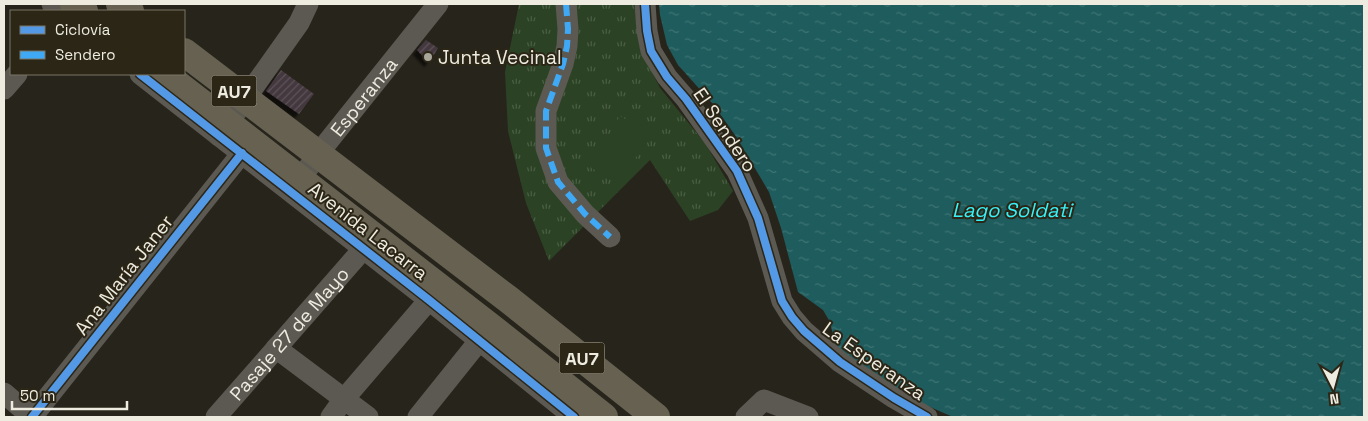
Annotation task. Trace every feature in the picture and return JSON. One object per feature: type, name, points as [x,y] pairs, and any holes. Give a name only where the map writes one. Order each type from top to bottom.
[{"type":"highway","name":"AU7","points":[[185,53],[508,300],[656,417]]},
{"type":"highway","name":"AU7","points":[[165,75],[484,333],[604,417]]},
{"type":"street","points":[[219,136],[298,23],[308,4]]},
{"type":"street","name":"Esperanza","points":[[291,191],[326,144],[438,4]]},
{"type":"street","points":[[566,4],[567,46],[563,64],[546,111],[546,148],[558,182],[585,214],[610,238]]},
{"type":"street","name":"El Sendero","points":[[644,4],[646,31],[651,52],[667,77],[686,99],[737,171],[758,218],[782,301],[804,331]]},
{"type":"street","points":[[4,89],[15,75]]},
{"type":"street","name":"Avenida Lacarra","points":[[141,75],[429,300],[484,333],[572,417]]},
{"type":"street","name":"Ana María Janer","points":[[32,417],[242,153]]},
{"type":"street","name":"Pasaje 27 de Mayo","points":[[216,417],[364,248]]},
{"type":"street","points":[[331,417],[344,399],[429,300]]},
{"type":"street","name":"La Esperanza","points":[[804,331],[840,362],[894,398],[927,417]]},
{"type":"street","points":[[418,417],[484,333]]},
{"type":"street","points":[[276,348],[368,417]]},
{"type":"street","points":[[4,393],[32,417]]},
{"type":"street","points":[[746,417],[764,400],[808,417]]},
{"type":"green space","points":[[519,4],[634,4],[639,39],[645,58],[660,88],[705,143],[733,191],[718,210],[690,221],[650,160],[549,261],[526,203],[508,131],[505,72]]},
{"type":"green space","points":[[620,116],[650,134],[620,184],[590,167]]},
{"type":"water","name":"Lago Soldati","points":[[659,4],[1364,4],[1364,417],[953,417],[912,399],[842,357],[835,344],[830,322],[823,310],[798,292],[769,192],[737,138],[713,104],[678,65],[667,45]]},
{"type":"building","name":"Junta Vecinal","points":[[426,40],[438,48],[429,63],[417,50]]},
{"type":"building","points":[[281,70],[314,94],[299,114],[266,91]]},
{"type":"marked path","points":[[566,4],[567,46],[563,64],[546,111],[546,148],[558,182],[585,214],[610,237]]},
{"type":"cycle path","points":[[645,4],[651,51],[667,77],[686,99],[737,171],[758,218],[782,301],[792,317],[804,331],[840,362],[894,398],[927,417]]},
{"type":"cycle path","points":[[141,75],[429,300],[574,417]]},
{"type":"cycle path","points":[[32,417],[242,153]]},
{"type":"place","name":"Junta Vecinal","points":[[428,57]]}]
